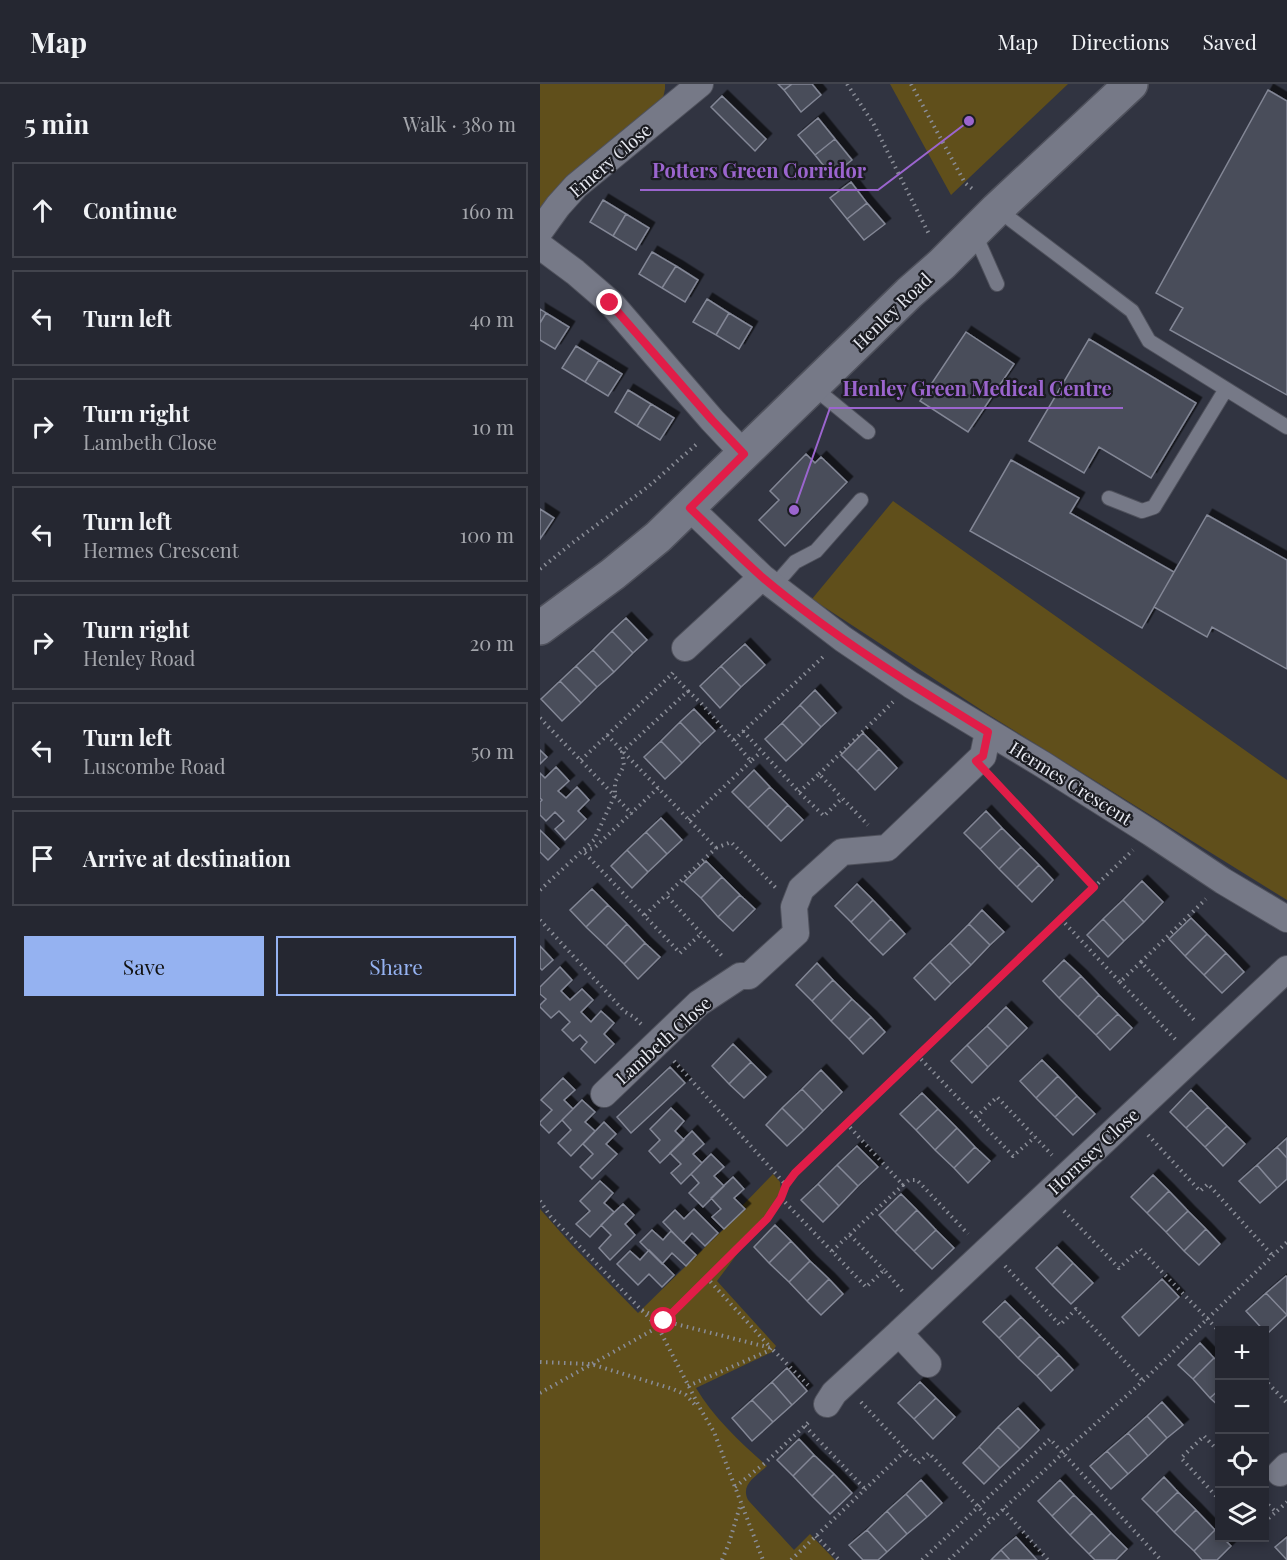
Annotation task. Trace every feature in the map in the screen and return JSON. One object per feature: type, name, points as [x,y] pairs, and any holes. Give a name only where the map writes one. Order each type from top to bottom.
[{"type":"main road","name":"Henley Road","points":[[540,628],[613,574],[690,508],[909,293],[1131,84]]},
{"type":"street","name":"Emery Close","points":[[540,231],[576,186],[687,88]]},
{"type":"street","points":[[540,246],[575,272],[610,303],[744,454]]},
{"type":"street","name":"Hermes Crescent","points":[[690,508],[768,582],[843,639],[911,684],[986,744],[1042,764],[1287,919]]},
{"type":"street","points":[[685,648],[768,582]]},
{"type":"street","points":[[887,848],[986,744]]},
{"type":"street","name":"Lambeth Close","points":[[604,1094],[699,1003],[740,976],[749,976],[796,933],[794,907],[801,889],[842,852],[887,848]]},
{"type":"street","name":"Hornsey Close","points":[[827,1404],[834,1393],[1287,969]]},
{"type":"street","points":[[899,1333],[928,1364]]},
{"type":"lane","points":[[997,209],[1132,311],[1149,341],[1287,427]]},
{"type":"lane","points":[[974,232],[997,284]]},
{"type":"lane","points":[[813,387],[868,432]]},
{"type":"lane","points":[[1109,498],[1143,511],[1154,507],[1226,389]]},
{"type":"lane","points":[[768,582],[795,562],[816,551],[861,500]]},
{"type":"path","points":[[847,84],[873,123],[924,222],[942,264]]},
{"type":"path","points":[[912,84],[964,183],[997,209]]},
{"type":"path","points":[[540,569],[649,486],[701,440],[720,428]]},
{"type":"path","points":[[734,740],[843,639]]},
{"type":"path","points":[[581,760],[672,674],[681,663],[685,648]]},
{"type":"path","points":[[672,674],[751,761]]},
{"type":"path","points":[[799,792],[911,684]]},
{"type":"path","points":[[621,752],[688,691]]},
{"type":"path","points":[[540,718],[632,814]]},
{"type":"path","points":[[744,731],[761,752],[824,816],[842,798]]},
{"type":"path","points":[[607,735],[716,848]]},
{"type":"path","points":[[986,744],[976,761],[1094,887]]},
{"type":"path","points":[[540,890],[594,840],[615,795],[615,782],[624,766],[621,752]]},
{"type":"path","points":[[689,820],[761,752]]},
{"type":"path","points":[[819,774],[869,825],[887,848]]},
{"type":"path","points":[[583,851],[594,848],[658,788]]},
{"type":"path","points":[[540,1393],[657,1328],[767,1219],[795,1173],[1151,833]]},
{"type":"path","points":[[645,915],[716,848],[731,842],[794,907]]},
{"type":"path","points":[[583,851],[681,953],[702,933]]},
{"type":"path","points":[[1120,982],[1224,881]]},
{"type":"path","points":[[666,895],[740,976]]},
{"type":"path","points":[[1060,919],[1192,1058]]},
{"type":"path","points":[[1141,962],[1212,1039]]},
{"type":"path","points":[[917,1055],[1012,1156],[1035,1137]]},
{"type":"path","points":[[975,1117],[997,1097],[1069,1174]]},
{"type":"path","points":[[1145,1132],[1200,1191],[1208,1184],[1272,1255]]},
{"type":"path","points":[[832,1251],[903,1185]]},
{"type":"path","points":[[1045,1196],[1062,1209],[1119,1268],[1140,1249],[1215,1327]]},
{"type":"path","points":[[781,1198],[866,1287],[884,1270]]},
{"type":"path","points":[[540,1201],[551,1217],[657,1328],[714,1432],[763,1560]]},
{"type":"path","points":[[850,1235],[922,1311]]},
{"type":"path","points":[[949,1560],[1143,1381],[1287,1242]]},
{"type":"path","points":[[708,1279],[771,1348],[827,1404],[765,1463],[735,1487]]},
{"type":"path","points":[[639,1308],[664,1321],[771,1348]]},
{"type":"path","points":[[688,1386],[771,1348]]},
{"type":"path","points":[[540,1362],[591,1364],[673,1389],[686,1395],[701,1410]]},
{"type":"path","points":[[1265,1380],[1287,1403]]},
{"type":"path","points":[[844,1384],[918,1463],[929,1454],[991,1521]]},
{"type":"path","points":[[805,1426],[865,1489]]},
{"type":"path","points":[[1215,1448],[1204,1436],[1181,1458],[1215,1493]]},
{"type":"path","points":[[922,1560],[1050,1439],[1161,1560]]},
{"type":"path","points":[[791,1560],[906,1450]]},
{"type":"path","points":[[1269,1518],[1287,1502]]},
{"type":"path","points":[[722,1560],[741,1503]]},
{"type":"path","points":[[1269,1506],[1276,1512]]},
{"type":"path","points":[[1003,1509],[1048,1560]]},
{"type":"path","points":[[816,1536],[839,1560]]},
{"type":"shaded area","points":[[540,84],[665,84],[665,89],[662,103],[540,214]]},
{"type":"shaded area","points":[[890,84],[1068,84],[951,195]]},
{"type":"shaded area","points":[[893,501],[1287,780],[1287,900],[986,713],[812,599]]},
{"type":"shaded area","points":[[773,1174],[780,1182],[781,1190],[764,1218],[717,1281],[776,1346],[772,1352],[696,1388],[719,1420],[767,1466],[748,1485],[746,1494],[748,1500],[794,1550],[810,1534],[835,1560],[540,1560],[540,1209],[638,1313],[744,1209],[742,1206]]},
{"type":"building","points":[[778,84],[792,84],[784,90]]},
{"type":"building","points":[[792,84],[812,84],[821,95],[801,112],[784,90]]},
{"type":"building","points":[[1268,90],[1287,101],[1287,395],[1170,330],[1183,308],[1156,293]]},
{"type":"building","points":[[722,96],[766,139],[755,151],[711,107]]},
{"type":"building","points":[[818,118],[835,139],[815,155],[798,135]]},
{"type":"building","points":[[835,139],[852,160],[832,176],[815,155]]},
{"type":"building","points":[[851,182],[867,203],[847,219],[830,198]]},
{"type":"building","points":[[603,200],[626,214],[613,236],[590,222]]},
{"type":"building","points":[[867,203],[885,224],[864,240],[847,219]]},
{"type":"building","points":[[626,214],[649,228],[636,250],[613,236]]},
{"type":"building","points":[[652,252],[676,266],[662,288],[639,274]]},
{"type":"building","points":[[676,266],[698,280],[685,302],[662,288]]},
{"type":"building","points":[[707,299],[729,313],[716,335],[693,322]]},
{"type":"building","points":[[540,309],[546,313],[540,323]]},
{"type":"building","points":[[546,313],[569,327],[555,349],[540,340],[540,323]]},
{"type":"building","points":[[729,313],[752,327],[739,349],[716,335]]},
{"type":"building","points":[[966,332],[1014,364],[968,432],[920,401]]},
{"type":"building","points":[[1089,339],[1196,403],[1151,478],[1099,447],[1084,473],[1029,441]]},
{"type":"building","points":[[576,346],[599,360],[585,382],[562,368]]},
{"type":"building","points":[[599,360],[622,374],[608,396],[585,382]]},
{"type":"building","points":[[628,390],[651,404],[637,426],[615,412]]},
{"type":"building","points":[[651,404],[674,418],[660,440],[637,426]]},
{"type":"building","points":[[806,454],[815,463],[821,457],[847,482],[785,546],[759,520],[779,500],[770,491]]},
{"type":"building","points":[[1011,460],[1079,498],[1070,513],[1174,572],[1142,628],[970,531]]},
{"type":"building","points":[[540,509],[554,518],[540,539]]},
{"type":"building","points":[[1207,515],[1287,560],[1287,669],[1212,627],[1207,637],[1154,607]]},
{"type":"building","points":[[626,618],[647,640],[633,653],[612,631]]},
{"type":"building","points":[[612,631],[633,653],[614,672],[593,650]]},
{"type":"building","points":[[745,644],[765,665],[741,687],[721,666]]},
{"type":"building","points":[[593,650],[614,672],[597,687],[576,666]]},
{"type":"building","points":[[576,666],[597,687],[581,703],[560,681]]},
{"type":"building","points":[[721,666],[741,687],[720,708],[700,686]]},
{"type":"building","points":[[560,681],[581,703],[562,721],[541,699]]},
{"type":"building","points":[[815,690],[836,713],[821,727],[800,705]]},
{"type":"building","points":[[800,705],[821,727],[803,745],[782,723]]},
{"type":"building","points":[[694,709],[715,731],[701,744],[680,722]]},
{"type":"building","points":[[680,722],[701,744],[682,763],[661,741]]},
{"type":"building","points":[[782,723],[803,745],[786,761],[765,739]]},
{"type":"building","points":[[863,733],[879,749],[857,771],[841,755]]},
{"type":"building","points":[[661,741],[682,763],[665,779],[644,757]]},
{"type":"building","points":[[879,749],[897,768],[875,790],[857,771]]},
{"type":"building","points":[[540,750],[547,757],[540,764]]},
{"type":"building","points":[[556,767],[569,781],[558,791],[566,798],[577,787],[589,800],[578,811],[586,819],[565,840],[555,829],[564,821],[555,812],[546,821],[540,815],[542,800],[540,798],[540,773],[545,778]]},
{"type":"building","points":[[754,770],[770,787],[748,808],[732,792]]},
{"type":"building","points":[[770,787],[788,805],[767,827],[748,808]]},
{"type":"building","points":[[788,805],[803,820],[781,841],[767,827]]},
{"type":"building","points":[[986,811],[1002,828],[980,849],[964,833]]},
{"type":"building","points":[[661,818],[682,840],[667,854],[646,832]]},
{"type":"building","points":[[1002,828],[1021,847],[999,869],[980,849]]},
{"type":"building","points":[[540,830],[559,849],[548,860],[540,852]]},
{"type":"building","points":[[646,832],[667,854],[648,872],[627,850]]},
{"type":"building","points":[[1021,847],[1039,865],[1017,887],[999,869]]},
{"type":"building","points":[[627,850],[648,872],[632,888],[611,866]]},
{"type":"building","points":[[706,861],[722,877],[701,898],[684,882]]},
{"type":"building","points":[[1039,865],[1053,880],[1032,902],[1017,887]]},
{"type":"building","points":[[722,877],[740,895],[718,917],[701,898]]},
{"type":"building","points":[[1142,881],[1163,902],[1144,922],[1123,900]]},
{"type":"building","points":[[857,884],[873,900],[851,922],[835,906]]},
{"type":"building","points":[[592,889],[608,905],[586,927],[570,910]]},
{"type":"building","points":[[740,895],[755,909],[733,931],[718,917]]},
{"type":"building","points":[[873,900],[891,919],[869,941],[851,922]]},
{"type":"building","points":[[1123,900],[1144,922],[1124,941],[1103,919]]},
{"type":"building","points":[[608,905],[627,924],[606,946],[586,927]]},
{"type":"building","points":[[982,910],[1004,932],[990,945],[969,924]]},
{"type":"building","points":[[1191,918],[1207,934],[1185,956],[1169,939]]},
{"type":"building","points":[[891,919],[905,934],[883,955],[869,941]]},
{"type":"building","points":[[1103,919],[1124,941],[1108,957],[1087,935]]},
{"type":"building","points":[[627,924],[645,943],[624,964],[606,946]]},
{"type":"building","points":[[969,924],[990,945],[971,965],[950,943]]},
{"type":"building","points":[[1207,934],[1226,953],[1204,975],[1185,956]]},
{"type":"building","points":[[645,943],[660,957],[638,979],[624,964]]},
{"type":"building","points":[[950,943],[971,965],[951,984],[930,962]]},
{"type":"building","points":[[540,946],[553,960],[542,970],[540,968]]},
{"type":"building","points":[[1226,953],[1244,972],[1222,993],[1204,975]]},
{"type":"building","points":[[1064,960],[1081,976],[1059,998],[1043,981]]},
{"type":"building","points":[[930,962],[951,984],[935,1000],[914,978]]},
{"type":"building","points":[[817,963],[833,980],[812,1001],[796,985]]},
{"type":"building","points":[[560,967],[572,980],[561,991],[570,1000],[582,989],[593,1000],[581,1012],[591,1022],[601,1011],[614,1023],[604,1034],[614,1044],[595,1063],[581,1049],[587,1042],[580,1035],[573,1041],[562,1030],[570,1022],[559,1011],[551,1018],[540,1007],[546,999],[540,994],[540,987]]},
{"type":"building","points":[[1081,976],[1099,995],[1078,1017],[1059,998]]},
{"type":"building","points":[[833,980],[852,999],[831,1021],[812,1001]]},
{"type":"building","points":[[1099,995],[1118,1014],[1096,1035],[1078,1017]]},
{"type":"building","points":[[852,999],[871,1017],[849,1039],[831,1021]]},
{"type":"building","points":[[1006,1007],[1027,1028],[1008,1047],[987,1026]]},
{"type":"building","points":[[1118,1014],[1132,1028],[1110,1050],[1096,1035]]},
{"type":"building","points":[[871,1017],[885,1032],[863,1054],[849,1039]]},
{"type":"building","points":[[987,1026],[1008,1047],[988,1067],[967,1045]]},
{"type":"building","points":[[733,1044],[751,1062],[729,1084],[712,1066]]},
{"type":"building","points":[[967,1045],[988,1067],[972,1083],[951,1061]]},
{"type":"building","points":[[1042,1060],[1058,1076],[1036,1098],[1020,1081]]},
{"type":"building","points":[[751,1062],[766,1077],[744,1098],[729,1084]]},
{"type":"building","points":[[670,1067],[685,1083],[631,1133],[617,1117]]},
{"type":"building","points":[[821,1070],[842,1092],[823,1111],[802,1089]]},
{"type":"building","points":[[1058,1076],[1077,1096],[1055,1117],[1036,1098]]},
{"type":"building","points":[[563,1078],[575,1090],[564,1100],[573,1109],[549,1133],[540,1122],[552,1110],[541,1100]]},
{"type":"building","points":[[802,1089],[823,1111],[804,1130],[782,1108]]},
{"type":"building","points":[[1191,1090],[1208,1107],[1186,1128],[1170,1112]]},
{"type":"building","points":[[922,1093],[938,1109],[916,1130],[900,1114]]},
{"type":"building","points":[[1077,1096],[1095,1114],[1073,1135],[1055,1117]]},
{"type":"building","points":[[582,1100],[595,1112],[585,1122],[595,1131],[571,1156],[558,1143],[571,1130],[562,1120]]},
{"type":"building","points":[[1208,1107],[1227,1126],[1205,1147],[1186,1128]]},
{"type":"building","points":[[671,1108],[684,1121],[675,1131],[684,1140],[660,1163],[649,1151],[660,1140],[650,1129]]},
{"type":"building","points":[[782,1108],[804,1130],[787,1146],[766,1125]]},
{"type":"building","points":[[938,1109],[957,1128],[935,1150],[916,1130]]},
{"type":"building","points":[[604,1122],[616,1134],[606,1144],[617,1154],[592,1179],[580,1167],[593,1154],[583,1144]]},
{"type":"building","points":[[1227,1126],[1245,1144],[1223,1166],[1205,1147]]},
{"type":"building","points":[[957,1128],[975,1147],[954,1168],[935,1150]]},
{"type":"building","points":[[692,1131],[704,1144],[693,1154],[702,1163],[681,1184],[671,1173],[681,1164],[670,1153]]},
{"type":"building","points":[[1287,1138],[1287,1158],[1277,1147]]},
{"type":"building","points":[[857,1146],[878,1167],[858,1186],[837,1165]]},
{"type":"building","points":[[975,1147],[990,1161],[968,1183],[954,1168]]},
{"type":"building","points":[[1277,1147],[1287,1158],[1287,1179],[1277,1188],[1257,1165]]},
{"type":"building","points":[[711,1154],[724,1167],[714,1176],[724,1186],[703,1207],[689,1193],[699,1183],[691,1174]]},
{"type":"building","points":[[837,1165],[858,1186],[839,1206],[818,1184]]},
{"type":"building","points":[[1257,1165],[1277,1188],[1260,1203],[1239,1181]]},
{"type":"building","points":[[1153,1175],[1169,1191],[1147,1213],[1131,1197]]},
{"type":"building","points":[[733,1177],[744,1189],[734,1198],[745,1209],[724,1229],[712,1217],[721,1209],[711,1198]]},
{"type":"building","points":[[600,1181],[613,1193],[604,1203],[614,1212],[590,1237],[576,1224],[590,1211],[580,1201]]},
{"type":"building","points":[[818,1184],[839,1206],[823,1222],[801,1200]]},
{"type":"building","points":[[1169,1191],[1188,1211],[1166,1232],[1147,1213]]},
{"type":"building","points":[[901,1194],[917,1210],[895,1232],[879,1215]]},
{"type":"building","points":[[623,1204],[634,1215],[625,1224],[635,1235],[610,1260],[599,1248],[611,1235],[601,1225]]},
{"type":"building","points":[[694,1209],[718,1233],[705,1246],[692,1233],[683,1243],[663,1222],[675,1210],[684,1219]]},
{"type":"building","points":[[917,1210],[936,1230],[914,1251],[895,1232]]},
{"type":"building","points":[[1188,1211],[1206,1229],[1184,1251],[1166,1232]]},
{"type":"building","points":[[775,1225],[791,1241],[769,1263],[754,1247]]},
{"type":"building","points":[[1206,1229],[1220,1244],[1199,1265],[1184,1251]]},
{"type":"building","points":[[652,1230],[663,1240],[671,1231],[696,1255],[686,1266],[672,1253],[662,1264],[640,1242]]},
{"type":"building","points":[[936,1230],[954,1248],[932,1269],[914,1251]]},
{"type":"building","points":[[791,1241],[810,1261],[789,1282],[769,1263]]},
{"type":"building","points":[[1057,1247],[1073,1263],[1052,1285],[1036,1268]]},
{"type":"building","points":[[649,1250],[674,1275],[662,1287],[649,1274],[638,1285],[617,1264],[630,1251],[640,1260]]},
{"type":"building","points":[[810,1261],[829,1279],[807,1301],[789,1282]]},
{"type":"building","points":[[1073,1263],[1093,1283],[1071,1304],[1052,1285]]},
{"type":"building","points":[[1287,1277],[1287,1315],[1266,1293]]},
{"type":"building","points":[[829,1279],[843,1294],[821,1315],[807,1301]]},
{"type":"building","points":[[1162,1279],[1179,1297],[1139,1336],[1122,1317]]},
{"type":"building","points":[[1266,1293],[1287,1315],[1269,1332],[1269,1326],[1260,1326],[1246,1311]]},
{"type":"building","points":[[1005,1301],[1021,1317],[999,1338],[983,1322]]},
{"type":"building","points":[[1021,1317],[1040,1336],[1018,1358],[999,1338]]},
{"type":"building","points":[[1040,1336],[1059,1355],[1037,1376],[1018,1358]]},
{"type":"building","points":[[1200,1343],[1214,1358],[1193,1379],[1178,1365]]},
{"type":"building","points":[[1059,1355],[1073,1370],[1051,1391],[1037,1376]]},
{"type":"building","points":[[1215,1359],[1215,1394],[1210,1398],[1193,1379]]},
{"type":"building","points":[[787,1368],[807,1391],[792,1405],[772,1382]]},
{"type":"building","points":[[772,1382],[792,1405],[773,1422],[752,1400]]},
{"type":"building","points":[[920,1382],[936,1398],[914,1419],[898,1403]]},
{"type":"building","points":[[936,1398],[955,1417],[933,1439],[914,1419]]},
{"type":"building","points":[[752,1400],[773,1422],[752,1441],[732,1418]]},
{"type":"building","points":[[1162,1402],[1183,1425],[1167,1438],[1147,1416]]},
{"type":"building","points":[[1018,1408],[1039,1430],[1020,1449],[998,1427]]},
{"type":"building","points":[[1147,1416],[1167,1438],[1148,1456],[1128,1433]]},
{"type":"building","points":[[998,1427],[1020,1449],[1000,1468],[979,1447]]},
{"type":"building","points":[[1128,1433],[1148,1456],[1128,1474],[1107,1451]]},
{"type":"building","points":[[799,1439],[814,1455],[793,1476],[777,1460]]},
{"type":"building","points":[[979,1447],[1000,1468],[984,1484],[963,1463]]},
{"type":"building","points":[[1107,1451],[1128,1474],[1111,1489],[1090,1466]]},
{"type":"building","points":[[814,1455],[834,1474],[812,1496],[793,1476]]},
{"type":"building","points":[[834,1474],[852,1493],[830,1514],[812,1496]]},
{"type":"building","points":[[1164,1477],[1178,1492],[1156,1513],[1142,1499]]},
{"type":"building","points":[[921,1480],[942,1503],[927,1517],[906,1494]]},
{"type":"building","points":[[1060,1480],[1074,1495],[1052,1516],[1038,1501]]},
{"type":"building","points":[[1178,1492],[1196,1510],[1174,1532],[1156,1513]]},
{"type":"building","points":[[906,1494],[927,1517],[907,1534],[887,1511]]},
{"type":"building","points":[[1074,1495],[1092,1513],[1070,1535],[1052,1516]]},
{"type":"building","points":[[1196,1510],[1215,1530],[1194,1551],[1174,1532]]},
{"type":"building","points":[[887,1511],[907,1534],[887,1552],[867,1530]]},
{"type":"building","points":[[1092,1513],[1111,1533],[1089,1554],[1070,1535]]},
{"type":"building","points":[[867,1530],[887,1552],[878,1560],[863,1560],[849,1545]]},
{"type":"building","points":[[1215,1530],[1215,1542],[1227,1542],[1231,1546],[1217,1560],[1202,1560],[1194,1551]]},
{"type":"building","points":[[1111,1533],[1127,1549],[1116,1560],[1095,1560],[1089,1554]]},
{"type":"building","points":[[1016,1537],[1037,1560],[1010,1560],[1001,1550]]},
{"type":"building","points":[[1287,1537],[1287,1560],[1275,1547]]},
{"type":"building","points":[[1001,1550],[1010,1560],[991,1560]]},
{"type":"place","name":"Potters Green Corridor","points":[[969,121]]},
{"type":"place","name":"Henley Green Medical Centre","points":[[794,510]]},
{"type":"route","points":[[610,303],[744,454],[690,508],[762,577],[843,639],[988,732],[983,756],[976,761],[1094,887],[795,1173],[767,1219],[664,1321]]}]
